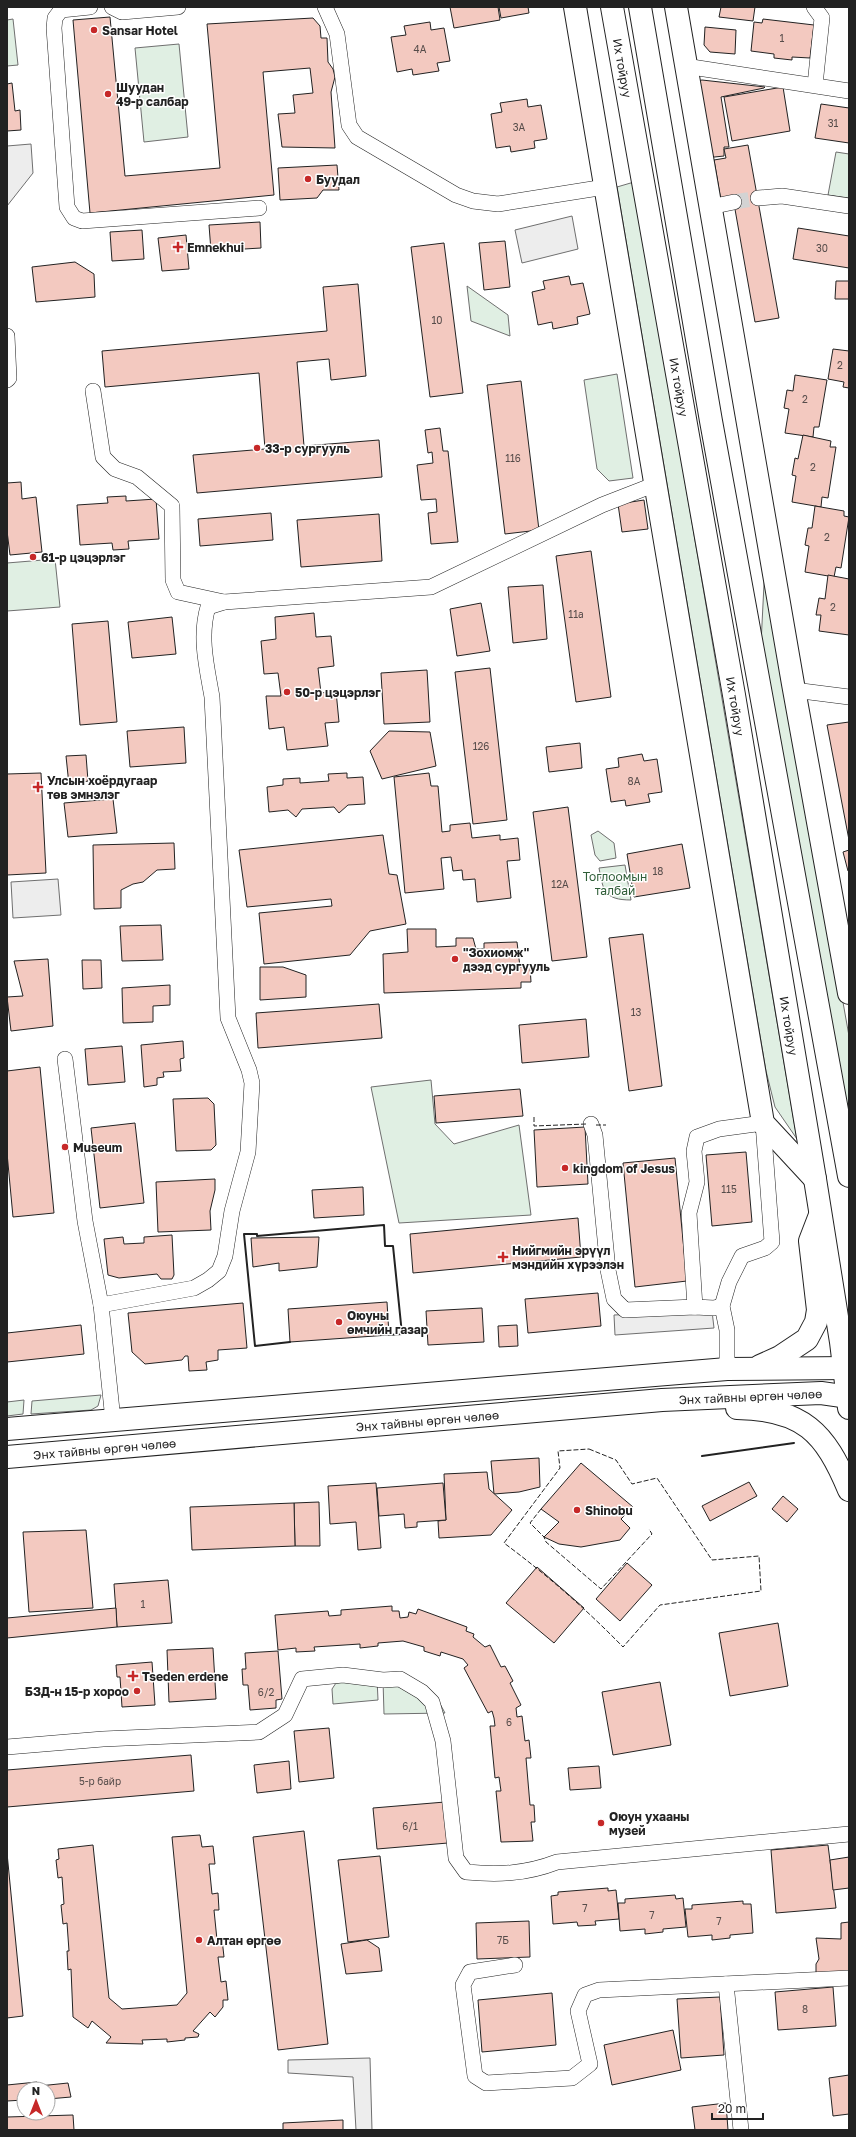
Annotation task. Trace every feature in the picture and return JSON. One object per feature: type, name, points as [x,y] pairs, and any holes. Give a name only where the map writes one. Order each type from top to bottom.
[{"type":"main road","points":[[575,7],[763,1123],[815,1179]]},
{"type":"main road","name":"Их тойруу","points":[[612,7],[733,688],[820,1215],[847,1368],[849,1401]]},
{"type":"main road","name":"Их тойруу","points":[[640,7],[711,421],[848,1159]]},
{"type":"main road","points":[[676,7],[794,690],[849,993]]},
{"type":"main road","points":[[757,1368],[780,1357],[807,1339],[816,1322],[818,1310],[810,1241],[820,1215]]},
{"type":"main road","points":[[7,1428],[728,1369],[847,1368]]},
{"type":"main road","name":"Энх тайвны өргөн чөлөө","points":[[7,1457],[662,1400],[821,1393],[849,1401]]},
{"type":"main road","points":[[662,1400],[706,1408],[757,1408],[787,1416],[810,1426],[827,1446],[839,1466],[849,1490]]},
{"type":"street","points":[[90,7],[61,10],[55,18],[54,28],[67,207],[74,218],[82,221],[259,208]]},
{"type":"street","points":[[112,7],[122,12],[178,7]]},
{"type":"street","points":[[325,7],[337,34],[348,125],[357,137],[456,195],[473,201],[498,204],[605,187]]},
{"type":"street","points":[[814,7],[822,18],[815,85]]},
{"type":"street","points":[[685,66],[849,91]]},
{"type":"street","points":[[758,198],[782,196],[849,206]]},
{"type":"street","points":[[710,207],[734,202]]},
{"type":"street","points":[[7,336],[9,378],[7,380]]},
{"type":"street","points":[[93,391],[103,457],[115,469],[137,477],[172,506],[173,580],[178,592],[224,602]]},
{"type":"street","points":[[101,1305],[194,1288],[208,1280],[219,1270],[225,1256],[232,1211],[248,1152],[252,1083],[249,1070],[228,1018],[212,697],[204,648],[204,621],[208,607],[224,602],[431,587],[602,505],[656,484]]},
{"type":"street","points":[[794,690],[849,697]]},
{"type":"street","points":[[65,1059],[85,1221],[101,1305],[113,1420]]},
{"type":"street","points":[[695,1307],[689,1213],[697,1182],[694,1152],[697,1138],[719,1129],[763,1123],[772,1242],[765,1248],[742,1256],[729,1282],[722,1306],[727,1330],[728,1369]]},
{"type":"street","points":[[591,1124],[595,1135],[608,1270],[614,1299],[625,1310],[695,1307],[714,1308],[722,1306]]},
{"type":"street","points":[[7,1746],[103,1739],[259,1732],[285,1715],[294,1700],[302,1679],[343,1675],[383,1680],[400,1679],[422,1692],[432,1702],[443,1741],[456,1858],[466,1872],[495,1875],[519,1873],[557,1862],[849,1834]]},
{"type":"street","points":[[515,1965],[470,1972],[463,1985],[475,2076],[486,2083],[572,2078],[590,2064],[578,2011],[585,1995],[599,1990],[849,1978]]},
{"type":"street","points":[[726,1984],[741,2130]]},
{"type":"green space","points":[[13,19],[18,65],[7,66],[7,20]]},
{"type":"green space","points":[[179,44],[188,137],[144,142],[135,48]]},
{"type":"green space","points":[[836,152],[849,154],[849,198],[828,195]]},
{"type":"green space","points":[[634,182],[797,1139],[775,1107],[766,1071],[617,187]]},
{"type":"green space","points":[[467,286],[508,315],[510,336],[471,321]]},
{"type":"green space","points":[[617,374],[633,478],[609,481],[597,469],[584,380]]},
{"type":"green space","points":[[55,559],[60,607],[7,611],[7,563]]},
{"type":"green space","points":[[765,564],[849,1036],[849,1122],[761,644]]},
{"type":"green space","name":"Тоглоомын талбай","points":[[598,831],[614,843],[616,858],[600,861],[595,855],[591,835]]},
{"type":"green space","name":"Тоглоомын талбай","points":[[625,865],[631,900],[615,898],[606,892],[599,868]]},
{"type":"green space","points":[[431,1080],[435,1124],[454,1144],[519,1125],[531,1215],[399,1223],[371,1087]]},
{"type":"green space","points":[[101,1395],[98,1406],[91,1410],[31,1414],[32,1401]]},
{"type":"green space","points":[[24,1400],[23,1414],[7,1416],[7,1402]]},
{"type":"green space","points":[[377,1678],[378,1700],[333,1704],[332,1689],[336,1683]]},
{"type":"green space","points":[[383,1680],[438,1700],[445,1713],[384,1714]]},
{"type":"shaded area","points":[[31,144],[33,173],[7,206],[7,146]]},
{"type":"shaded area","points":[[572,216],[578,249],[522,263],[515,230]]},
{"type":"shaded area","points":[[58,879],[61,915],[13,918],[11,882]]},
{"type":"shaded area","points":[[712,1311],[714,1328],[615,1335],[614,1315]]},
{"type":"shaded area","points":[[370,2058],[372,2130],[356,2130],[353,2077],[288,2073],[288,2060]]},
{"type":"building","points":[[450,7],[498,7],[500,20],[454,28]]},
{"type":"building","points":[[499,7],[528,7],[529,13],[501,18]]},
{"type":"building","points":[[721,7],[755,7],[753,21],[719,17]]},
{"type":"building","points":[[110,17],[125,176],[220,168],[207,24],[313,18],[320,26],[321,38],[327,38],[328,62],[333,69],[335,77],[331,92],[335,148],[282,147],[278,114],[295,113],[293,95],[313,93],[310,68],[263,72],[274,195],[90,213],[73,20]]},
{"type":"building","points":[[763,19],[814,25],[810,58],[792,57],[792,60],[774,58],[774,54],[751,51],[754,22],[762,23]]},
{"type":"building","points":[[430,22],[431,30],[444,28],[450,61],[437,63],[439,71],[413,75],[412,69],[397,72],[391,37],[406,35],[404,26]]},
{"type":"building","points":[[705,27],[736,30],[735,54],[710,52],[704,45]]},
{"type":"building","points":[[702,80],[765,87],[721,97],[729,147],[724,147],[724,156],[705,158],[697,81]]},
{"type":"building","points":[[12,83],[15,111],[20,110],[21,130],[7,131],[7,84]]},
{"type":"building","points":[[783,87],[790,131],[732,141],[724,97]]},
{"type":"building","points":[[527,99],[528,107],[541,105],[547,139],[534,141],[535,148],[511,152],[510,146],[496,148],[491,114],[502,112],[500,103]]},
{"type":"building","points":[[821,104],[849,108],[849,143],[815,138]]},
{"type":"building","points":[[748,145],[779,318],[755,322],[733,198],[721,201],[714,160],[726,158],[724,149]]},
{"type":"building","name":"Буудал","points":[[337,165],[339,190],[323,190],[317,198],[280,200],[278,168]]},
{"type":"building","points":[[260,222],[261,248],[211,251],[209,225]]},
{"type":"building","points":[[798,228],[849,236],[849,268],[793,259]]},
{"type":"building","points":[[142,230],[144,259],[112,261],[110,232]]},
{"type":"building","points":[[186,235],[189,269],[162,271],[158,238]]},
{"type":"building","points":[[505,241],[510,287],[484,290],[479,243]]},
{"type":"building","points":[[444,243],[463,393],[430,397],[411,247]]},
{"type":"building","points":[[75,262],[94,274],[95,297],[36,302],[32,267]]},
{"type":"building","points":[[569,276],[571,285],[583,283],[590,314],[577,317],[578,324],[553,329],[552,322],[538,325],[532,292],[545,289],[543,281]]},
{"type":"building","points":[[836,281],[849,281],[849,299],[835,299]]},
{"type":"building","points":[[358,284],[366,376],[331,380],[329,359],[297,362],[304,446],[379,440],[382,477],[197,493],[193,455],[265,449],[259,373],[105,387],[102,351],[327,331],[323,287]]},
{"type":"building","points":[[833,349],[849,351],[849,388],[843,387],[844,382],[828,379]]},
{"type":"building","points":[[795,375],[827,380],[819,427],[814,427],[813,437],[785,433],[789,409],[784,408],[787,390],[793,391]]},
{"type":"building","points":[[521,381],[539,530],[505,534],[487,385]]},
{"type":"building","points":[[440,428],[443,451],[448,451],[458,542],[431,544],[428,513],[437,512],[436,499],[421,500],[417,465],[433,463],[432,452],[428,453],[425,430]]},
{"type":"building","points":[[803,435],[831,441],[830,447],[836,447],[828,498],[822,497],[821,507],[792,502],[796,476],[792,475],[795,458],[798,459]]},
{"type":"building","points":[[21,482],[22,499],[36,497],[42,552],[10,555],[7,531],[7,483]]},
{"type":"building","points":[[126,496],[126,501],[156,499],[159,539],[128,541],[129,549],[113,550],[112,543],[80,545],[77,505],[108,503],[107,497]]},
{"type":"building","points":[[644,500],[648,529],[622,532],[618,504]]},
{"type":"building","points":[[815,506],[844,511],[844,516],[849,517],[841,568],[836,567],[834,577],[805,572],[809,546],[805,545],[808,528],[812,528]]},
{"type":"building","points":[[271,513],[273,540],[200,546],[198,519]]},
{"type":"building","points":[[379,514],[382,561],[301,567],[297,520]]},
{"type":"building","points":[[591,551],[611,697],[576,702],[556,556]]},
{"type":"building","points":[[828,575],[849,579],[849,635],[819,631],[821,615],[816,615],[819,598],[825,599]]},
{"type":"building","points":[[543,585],[547,639],[513,643],[508,587]]},
{"type":"building","points":[[481,603],[490,651],[457,656],[450,609]]},
{"type":"building","points":[[314,613],[316,637],[331,636],[334,666],[318,668],[321,693],[336,691],[339,722],[325,723],[328,746],[287,750],[284,727],[269,729],[266,696],[281,696],[278,673],[264,674],[261,641],[276,639],[275,617]]},
{"type":"building","points":[[172,617],[176,654],[132,658],[128,622]]},
{"type":"building","points":[[108,621],[117,722],[80,725],[72,624]]},
{"type":"building","points":[[490,668],[507,820],[473,824],[455,672]]},
{"type":"building","points":[[427,670],[430,722],[384,724],[381,673]]},
{"type":"building","points":[[849,722],[849,840],[827,725]]},
{"type":"building","points":[[184,727],[186,763],[130,767],[127,731]]},
{"type":"building","points":[[389,731],[430,732],[436,766],[382,779],[370,751]]},
{"type":"building","points":[[580,743],[582,768],[549,772],[546,747]]},
{"type":"building","points":[[642,754],[644,761],[657,759],[662,792],[648,794],[650,802],[626,806],[625,800],[611,802],[606,769],[619,767],[618,758]]},
{"type":"building","points":[[86,755],[88,781],[69,785],[66,756]]},
{"type":"building","points":[[41,773],[46,873],[7,875],[7,774]]},
{"type":"building","points":[[347,773],[347,778],[363,777],[365,804],[348,805],[339,813],[334,807],[302,809],[296,817],[288,810],[269,812],[267,787],[283,785],[283,779],[300,778],[300,783],[329,781],[328,774]]},
{"type":"building","points":[[429,773],[431,786],[438,786],[442,832],[450,831],[450,825],[470,823],[472,838],[500,835],[500,840],[518,838],[520,860],[507,861],[511,898],[477,902],[475,879],[463,880],[462,870],[453,871],[451,857],[441,858],[444,889],[405,893],[394,777]]},
{"type":"building","points":[[113,799],[117,833],[68,837],[64,803]]},
{"type":"building","points":[[568,807],[587,957],[552,961],[533,812]]},
{"type":"building","points":[[383,835],[389,874],[397,875],[406,924],[370,931],[350,955],[264,964],[259,913],[332,906],[331,899],[247,907],[239,850]]},
{"type":"building","points":[[174,843],[175,869],[157,870],[143,882],[133,884],[121,890],[121,908],[94,909],[93,845]]},
{"type":"building","points":[[682,844],[690,888],[634,897],[627,854]]},
{"type":"building","points":[[849,850],[849,871],[848,871],[843,852]]},
{"type":"building","points":[[161,925],[163,960],[122,961],[120,926]]},
{"type":"building","name":"\"Зохиомж\" дээд сургууль","points":[[407,929],[436,929],[436,947],[456,946],[456,938],[473,938],[476,949],[484,949],[484,943],[517,942],[520,967],[530,967],[531,982],[521,982],[521,988],[384,993],[383,954],[408,952]]},
{"type":"building","points":[[643,934],[662,1086],[629,1091],[609,938]]},
{"type":"building","points":[[48,959],[53,1026],[11,1031],[7,997],[23,996],[14,961]]},
{"type":"building","points":[[82,960],[101,960],[102,988],[83,989]]},
{"type":"building","points":[[260,967],[283,967],[306,975],[306,997],[260,1000]]},
{"type":"building","points":[[170,985],[170,1005],[153,1006],[153,1022],[123,1023],[122,988]]},
{"type":"building","points":[[379,1004],[382,1038],[258,1048],[256,1013]]},
{"type":"building","points":[[586,1019],[589,1057],[522,1063],[519,1025]]},
{"type":"building","points":[[183,1041],[184,1058],[180,1059],[181,1071],[163,1072],[164,1077],[157,1078],[157,1085],[144,1087],[141,1045]]},
{"type":"building","points":[[122,1046],[125,1082],[88,1085],[85,1049]]},
{"type":"building","points":[[40,1067],[54,1213],[13,1217],[7,1153],[7,1071]]},
{"type":"building","points":[[520,1089],[523,1116],[436,1123],[434,1096]]},
{"type":"building","points":[[208,1098],[214,1104],[216,1145],[211,1150],[176,1151],[173,1099]]},
{"type":"building","points":[[135,1123],[144,1203],[100,1208],[91,1128]]},
{"type":"building","points":[[585,1127],[588,1184],[537,1187],[534,1130]]},
{"type":"building","points":[[746,1152],[752,1222],[712,1226],[706,1155]]},
{"type":"building","points":[[675,1158],[687,1281],[635,1287],[623,1163]]},
{"type":"building","points":[[215,1179],[215,1190],[210,1211],[211,1230],[158,1232],[156,1182]]},
{"type":"building","points":[[363,1187],[364,1215],[314,1218],[312,1190]]},
{"type":"building","points":[[578,1218],[581,1257],[413,1273],[410,1234]]},
{"type":"building","points":[[172,1235],[174,1275],[172,1279],[161,1279],[157,1274],[119,1278],[108,1275],[104,1239],[123,1237],[124,1244],[144,1243],[144,1237]]},
{"type":"building","points":[[319,1237],[317,1267],[279,1271],[279,1263],[253,1267],[251,1238]]},
{"type":"building","points":[[598,1293],[601,1326],[528,1333],[525,1299]]},
{"type":"building","name":"Оюуны өмчийн газар","points":[[387,1302],[389,1335],[290,1342],[288,1309]]},
{"type":"building","points":[[243,1303],[247,1348],[218,1350],[218,1360],[206,1362],[207,1370],[189,1371],[188,1356],[185,1356],[182,1360],[145,1364],[132,1352],[128,1313]]},
{"type":"building","points":[[482,1308],[484,1342],[428,1345],[426,1311]]},
{"type":"building","points":[[81,1325],[84,1354],[7,1362],[7,1333]]},
{"type":"building","points":[[517,1325],[518,1346],[499,1347],[498,1326]]},
{"type":"building","points":[[539,1458],[540,1487],[519,1492],[494,1494],[491,1461]]},
{"type":"building","points":[[581,1463],[633,1507],[621,1519],[630,1528],[620,1540],[581,1547],[559,1544],[544,1537],[559,1522],[541,1509]]},
{"type":"building","points":[[487,1472],[489,1489],[512,1510],[491,1535],[439,1538],[438,1521],[446,1520],[444,1474]]},
{"type":"building","points":[[749,1482],[757,1496],[710,1521],[702,1506]]},
{"type":"building","points":[[376,1483],[381,1548],[358,1550],[356,1522],[330,1524],[328,1486]]},
{"type":"building","points":[[443,1483],[446,1520],[417,1522],[417,1527],[405,1528],[404,1514],[379,1516],[377,1488]]},
{"type":"building","points":[[783,1496],[798,1509],[787,1522],[772,1509]]},
{"type":"building","points":[[319,1502],[320,1546],[295,1546],[294,1503]]},
{"type":"building","points":[[294,1503],[295,1546],[192,1550],[190,1507]]},
{"type":"building","points":[[86,1530],[93,1608],[29,1612],[23,1532]]},
{"type":"building","points":[[627,1563],[652,1585],[620,1621],[596,1599]]},
{"type":"building","points":[[537,1567],[584,1608],[554,1643],[506,1603]]},
{"type":"building","points":[[168,1580],[172,1623],[117,1627],[114,1584]]},
{"type":"building","points":[[392,1606],[392,1611],[399,1611],[400,1618],[408,1617],[409,1612],[416,1614],[418,1609],[467,1627],[466,1631],[474,1634],[473,1637],[485,1647],[490,1645],[501,1667],[505,1666],[513,1681],[510,1683],[521,1705],[516,1708],[517,1717],[522,1716],[525,1741],[529,1740],[531,1758],[526,1758],[530,1805],[534,1805],[535,1822],[531,1822],[533,1841],[501,1842],[496,1791],[501,1791],[499,1777],[495,1778],[490,1726],[495,1726],[494,1718],[492,1711],[488,1713],[464,1668],[468,1665],[463,1659],[441,1652],[440,1656],[424,1651],[424,1647],[403,1641],[378,1643],[378,1646],[360,1648],[360,1644],[314,1647],[315,1651],[296,1652],[296,1648],[278,1650],[275,1615],[328,1611],[329,1616],[341,1615],[341,1610]]},
{"type":"building","points":[[116,1608],[117,1627],[7,1638],[7,1618]]},
{"type":"building","points":[[778,1623],[788,1686],[730,1696],[719,1633]]},
{"type":"building","points":[[213,1648],[216,1699],[169,1702],[167,1650]]},
{"type":"building","points":[[278,1651],[282,1699],[276,1700],[276,1708],[250,1710],[248,1685],[243,1685],[242,1669],[246,1669],[245,1653]]},
{"type":"building","name":"БЗД-н 15-р хороо","points":[[152,1662],[155,1705],[122,1707],[120,1677],[117,1677],[116,1665]]},
{"type":"building","points":[[660,1682],[671,1745],[613,1755],[602,1692]]},
{"type":"building","points":[[329,1728],[334,1778],[299,1782],[294,1731]]},
{"type":"building","points":[[191,1755],[194,1791],[7,1807],[7,1770]]},
{"type":"building","points":[[289,1761],[291,1789],[257,1793],[254,1765]]},
{"type":"building","points":[[599,1766],[601,1788],[570,1790],[568,1768]]},
{"type":"building","points":[[445,1802],[448,1843],[377,1849],[373,1808]]},
{"type":"building","points":[[304,1831],[328,2044],[278,2050],[253,1837]]},
{"type":"building","name":"Алтан өргөө","points":[[200,1835],[202,1847],[213,1846],[215,1864],[209,1864],[212,1894],[218,1893],[219,1910],[214,1910],[217,1940],[222,1939],[224,1957],[218,1957],[221,1982],[226,1981],[228,2000],[223,2000],[223,2007],[215,2017],[210,2012],[193,2031],[199,2034],[198,2037],[167,2042],[167,2039],[142,2040],[143,2044],[106,2043],[111,2037],[92,2021],[88,2028],[73,2017],[71,1969],[68,1970],[67,1951],[69,1951],[67,1923],[63,1924],[61,1905],[64,1904],[62,1877],[58,1878],[56,1860],[59,1859],[58,1849],[93,1845],[109,1998],[122,2009],[177,2005],[187,1993],[172,1837]]},
{"type":"building","points":[[828,1845],[836,1908],[776,1913],[771,1850]]},
{"type":"building","points":[[7,1853],[23,2016],[7,2018]]},
{"type":"building","points":[[380,1856],[389,1937],[348,1942],[338,1860]]},
{"type":"building","points":[[849,1857],[849,1888],[833,1890],[830,1860]]},
{"type":"building","points":[[608,1888],[608,1891],[616,1890],[619,1919],[595,1921],[596,1925],[578,1926],[577,1922],[553,1924],[551,1896],[558,1895],[558,1892]]},
{"type":"building","points":[[675,1895],[676,1899],[683,1898],[686,1927],[663,1929],[663,1932],[645,1934],[645,1929],[620,1931],[618,1903],[625,1903],[625,1899]]},
{"type":"building","points":[[743,1901],[743,1904],[751,1904],[753,1933],[730,1935],[730,1938],[712,1940],[712,1935],[688,1937],[685,1909],[692,1909],[692,1905]]},
{"type":"building","points":[[529,1921],[530,1957],[477,1959],[476,1923]]},
{"type":"building","points":[[849,1922],[849,1976],[816,1979],[816,1964],[819,1959],[816,1938],[841,1939],[841,1923]]},
{"type":"building","points":[[367,1940],[379,1948],[382,1971],[346,1974],[341,1944]]},
{"type":"building","points":[[833,1987],[836,2026],[778,2030],[775,1992]]},
{"type":"building","points":[[552,1993],[556,2045],[482,2052],[478,2000]]},
{"type":"building","points":[[720,1997],[724,2055],[681,2058],[677,1999]]},
{"type":"building","points":[[673,2030],[681,2070],[612,2085],[604,2045]]},
{"type":"building","points":[[849,2075],[849,2114],[833,2116],[829,2078]]},
{"type":"building","points":[[68,2083],[71,2097],[56,2098],[56,2084]]},
{"type":"building","points":[[16,2084],[16,2100],[7,2101],[7,2085]]},
{"type":"building","points":[[726,2103],[728,2130],[695,2130],[692,2107]]},
{"type":"building","points":[[73,2115],[74,2130],[7,2130],[7,2117],[16,2117],[16,2121],[56,2121],[56,2116]]},
{"type":"building","points":[[343,2120],[343,2130],[283,2130],[283,2123]]},
{"type":"tunnel","points":[[734,202],[758,198]]},
{"type":"fence","points":[[534,1117],[534,1126],[586,1124]]},
{"type":"fence","points":[[596,1125],[606,1125]]},
{"type":"fence","points":[[589,1449],[616,1460],[632,1484],[657,1478],[712,1560],[759,1556],[761,1591],[660,1605],[623,1647],[566,1593],[536,1567],[504,1543],[560,1468],[558,1451],[589,1449]]},
{"type":"fence","points":[[541,1509],[530,1523],[544,1537],[546,1542],[601,1589],[652,1534],[649,1529]]},
{"type":"wall","points":[[290,1342],[255,1346],[244,1234],[257,1234],[257,1236],[384,1225],[385,1246],[393,1246],[402,1334],[389,1335]]},
{"type":"wall","points":[[702,1456],[794,1443]]},
{"type":"place","name":"Sansar Hotel","points":[[94,30]]},
{"type":"place","name":"Шуудан 49-р салбар","points":[[108,94]]},
{"type":"place","name":"Буудал","points":[[308,179]]},
{"type":"place","name":"Emnekhui","points":[[178,247]]},
{"type":"place","name":"33-р сургууль","points":[[257,448]]},
{"type":"place","name":"61-р цэцэрлэг","points":[[33,557]]},
{"type":"place","name":"50-р цэцэрлэг","points":[[287,692]]},
{"type":"place","name":"Улсын хоёрдугаар төв эмнэлэг","points":[[38,787]]},
{"type":"place","name":"\"Зохиомж\" дээд сургууль","points":[[455,959]]},
{"type":"place","name":"Museum","points":[[65,1147]]},
{"type":"place","name":"kingdom of Jesus","points":[[565,1168]]},
{"type":"place","name":"Нийгмийн эрүүл мэндийн хүрээлэн","points":[[503,1257]]},
{"type":"place","name":"Оюуны өмчийн газар","points":[[339,1322]]},
{"type":"place","name":"Shinobu","points":[[577,1510]]},
{"type":"place","name":"Tseden erdene","points":[[133,1676]]},
{"type":"place","name":"БЗД-н 15-р хороо","points":[[137,1691]]},
{"type":"place","name":"Оюун ухааны музей","points":[[601,1823]]},
{"type":"place","name":"Алтан өргөө","points":[[199,1940]]}]
